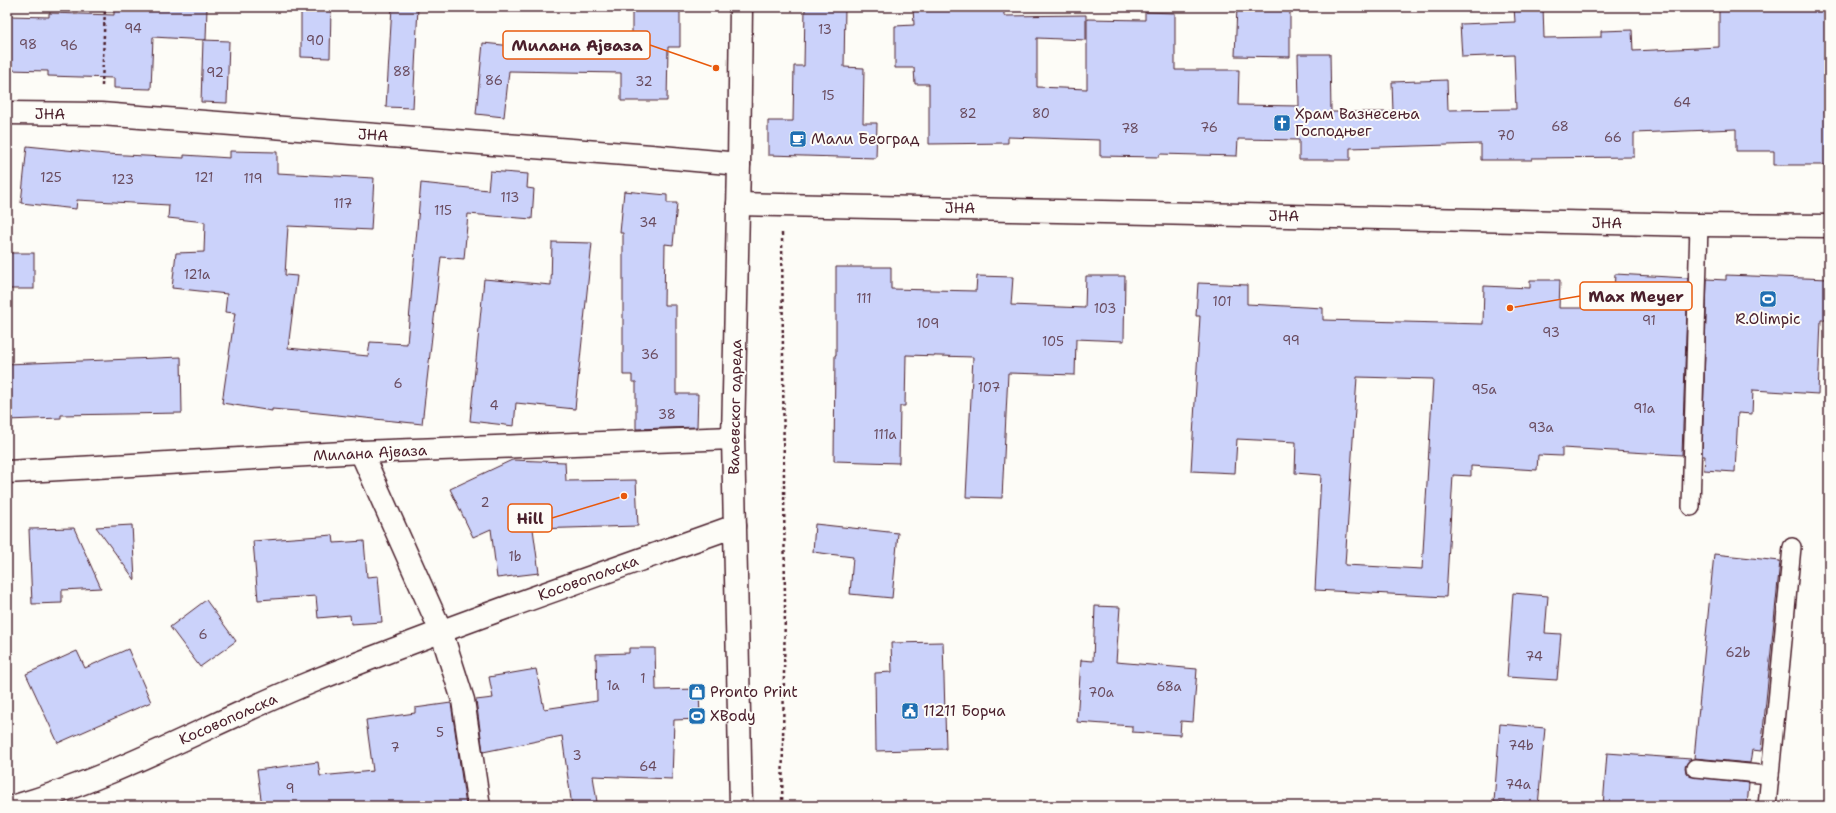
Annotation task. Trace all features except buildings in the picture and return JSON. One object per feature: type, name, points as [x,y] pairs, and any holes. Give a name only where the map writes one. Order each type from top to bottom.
[{"type":"street","name":"Ваљевског одреда","points":[[741,7],[733,438],[741,806]]},
{"type":"street","name":"ЈНА","points":[[7,113],[101,114],[739,164]]},
{"type":"street","name":"ЈНА","points":[[738,204],[1699,225],[1829,226]]},
{"type":"street","name":"Милана Ајваза","points":[[7,472],[361,452],[733,438]]},
{"type":"street","points":[[361,452],[441,631],[463,700],[480,806]]},
{"type":"street","name":"Косовопољска","points":[[15,806],[69,788],[106,773],[306,684],[441,631],[735,526]]},
{"type":"lane","points":[[1691,507],[1699,225]]},
{"type":"lane","points":[[1767,806],[1792,547]]},
{"type":"lane","points":[[1695,768],[1770,775]]},
{"type":"path","points":[[101,114],[105,7]]},
{"type":"path","points":[[782,204],[785,608],[782,806]]},
{"type":"place","name":"Милана Ајваза","points":[[716,68]]},
{"type":"place","name":"Храм Вазнесења Господњег","points":[[1282,123]]},
{"type":"place","name":"Мали Београд","points":[[798,139]]},
{"type":"place","name":"R.Olimpic","points":[[1768,299]]},
{"type":"place","name":"Max Meyer","points":[[1510,308]]},
{"type":"place","name":"Hill","points":[[624,496]]},
{"type":"place","name":"Pronto Print","points":[[697,692]]},
{"type":"place","name":"11211 Борча","points":[[910,711]]},
{"type":"place","name":"XBody","points":[[697,716]]}]
